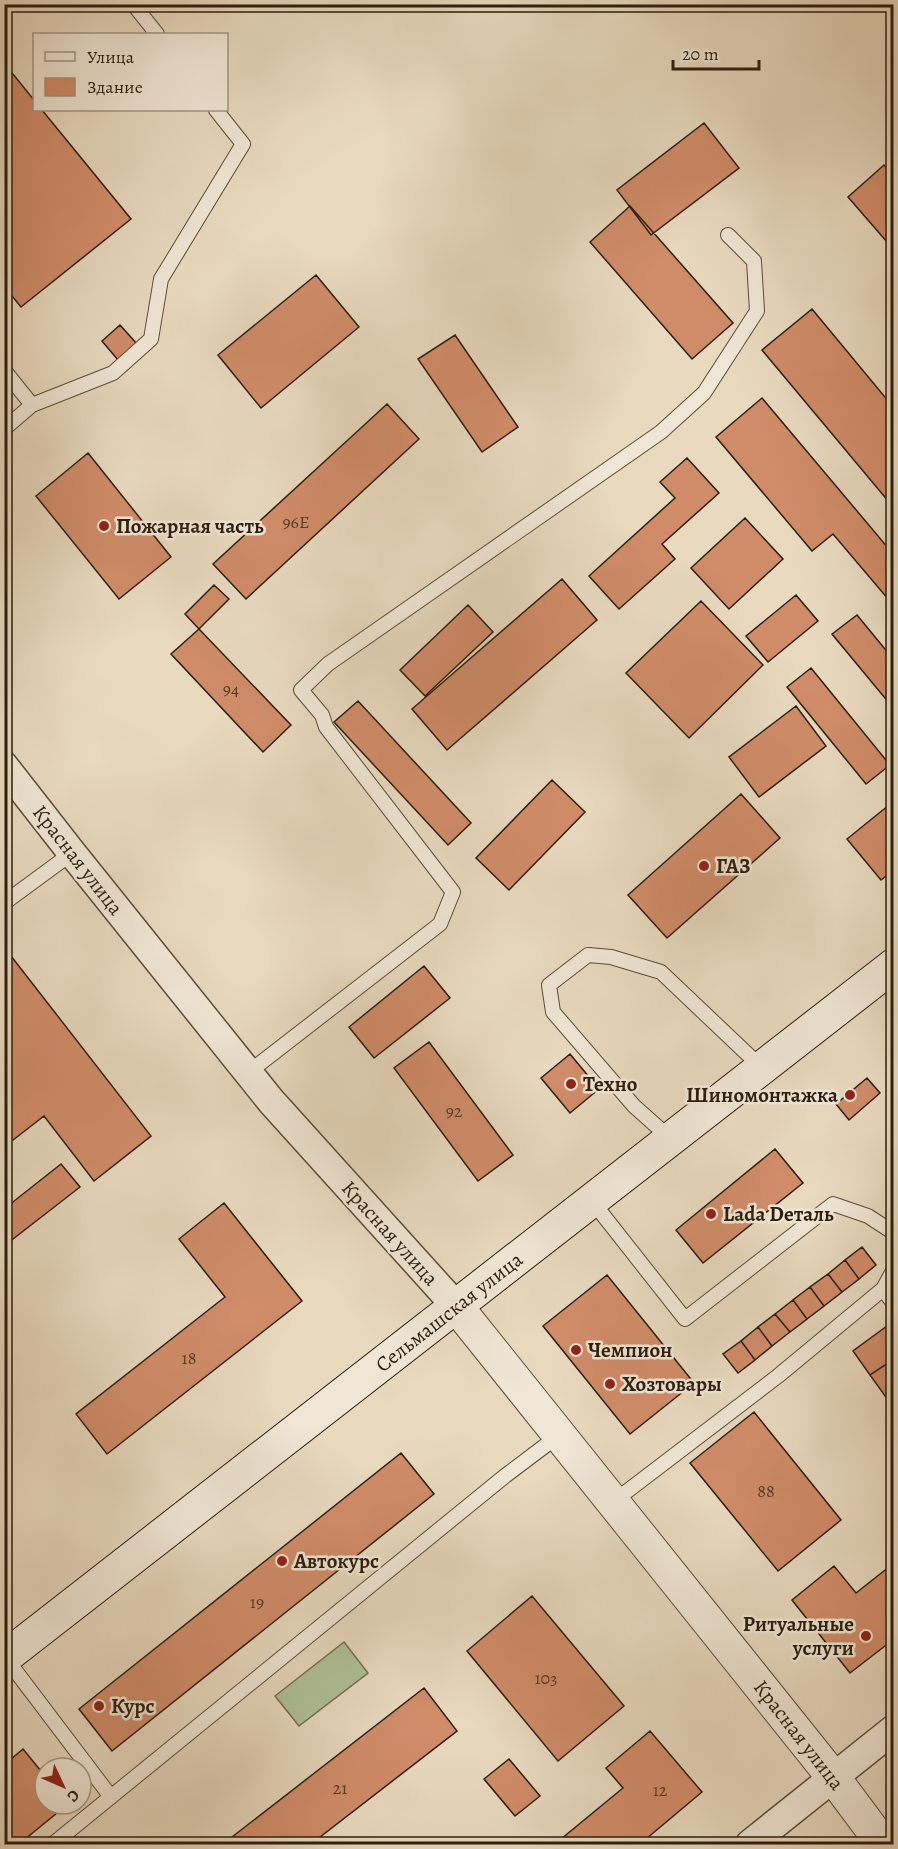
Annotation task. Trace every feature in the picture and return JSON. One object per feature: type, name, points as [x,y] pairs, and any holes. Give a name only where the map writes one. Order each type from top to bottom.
[{"type":"main road","name":"Сельмашская улица","points":[[5,1657],[894,965]]},
{"type":"main road","name":"Красная улица","points":[[456,1306],[832,1777],[883,1845]]},
{"type":"street","name":"Красная улица","points":[[4,766],[271,1101],[456,1306]]},
{"type":"street","points":[[750,1845],[894,1729]]},
{"type":"lane","points":[[133,4],[156,33]]},
{"type":"lane","points":[[4,429],[32,405],[113,373],[151,339],[161,279],[243,144],[217,111]]},
{"type":"lane","points":[[249,1072],[440,924],[453,892],[326,727],[322,715],[301,690],[328,664],[661,432],[704,393],[757,311],[754,261],[728,235]]},
{"type":"lane","points":[[4,370],[32,405]]},
{"type":"lane","points":[[4,903],[72,853]]},
{"type":"lane","points":[[670,1139],[634,1106],[553,1012],[549,985],[588,955],[610,957],[661,972],[762,1068]]},
{"type":"lane","points":[[592,1201],[685,1319],[833,1204],[868,1216],[894,1233]]},
{"type":"lane","points":[[613,1502],[778,1376],[883,1289],[894,1269]]},
{"type":"lane","points":[[883,1289],[894,1304]]},
{"type":"lane","points":[[53,1845],[496,1483],[558,1436]]},
{"type":"lane","points":[[5,1657],[111,1797]]},
{"type":"green space","points":[[344,1642],[368,1673],[299,1726],[275,1696]]},
{"type":"building","points":[[4,63],[33,99],[33,111],[43,111],[131,219],[21,307],[4,286]]},
{"type":"building","points":[[704,123],[739,168],[651,235],[617,190]]},
{"type":"building","points":[[884,165],[894,175],[894,250],[848,197]]},
{"type":"building","points":[[630,206],[733,323],[692,359],[590,242]]},
{"type":"building","points":[[316,275],[359,327],[261,408],[218,355]]},
{"type":"building","points":[[812,309],[894,408],[894,508],[762,350]]},
{"type":"building","points":[[120,325],[137,344],[118,360],[102,341]]},
{"type":"building","points":[[455,335],[518,427],[482,452],[418,359]]},
{"type":"building","points":[[762,398],[894,555],[894,606],[833,534],[812,551],[716,437]]},
{"type":"building","points":[[387,404],[419,439],[246,599],[213,564]]},
{"type":"building","name":"Пожарная часть","points":[[88,453],[171,557],[119,599],[36,496]]},
{"type":"building","points":[[687,458],[719,493],[662,544],[675,559],[619,609],[589,576],[675,498],[660,482]]},
{"type":"building","points":[[745,518],[783,559],[729,609],[691,568]]},
{"type":"building","points":[[562,579],[597,620],[447,750],[412,709]]},
{"type":"building","points":[[214,585],[229,599],[199,629],[185,614]]},
{"type":"building","points":[[796,595],[818,621],[768,662],[746,636]]},
{"type":"building","points":[[701,601],[763,665],[689,738],[626,673]]},
{"type":"building","points":[[468,605],[493,632],[425,696],[400,670]]},
{"type":"building","points":[[857,615],[894,660],[894,709],[832,634]]},
{"type":"building","points":[[199,629],[291,725],[263,752],[171,654]]},
{"type":"building","points":[[811,668],[890,765],[866,784],[787,687]]},
{"type":"building","points":[[358,701],[471,823],[448,845],[334,722]]},
{"type":"building","points":[[796,706],[826,746],[759,797],[729,757]]},
{"type":"building","points":[[552,780],[585,812],[509,890],[476,858]]},
{"type":"building","name":"ГАЗ","points":[[741,794],[780,838],[667,938],[628,895]]},
{"type":"building","points":[[894,801],[894,870],[881,880],[847,839]]},
{"type":"building","points":[[4,947],[151,1136],[94,1181],[44,1116],[4,1147]]},
{"type":"building","points":[[424,966],[450,998],[374,1058],[349,1027]]},
{"type":"building","points":[[429,1042],[513,1155],[478,1181],[394,1068]]},
{"type":"building","points":[[570,1054],[599,1089],[570,1113],[541,1078]]},
{"type":"building","points":[[867,1078],[880,1093],[849,1120],[836,1104]]},
{"type":"building","points":[[775,1149],[803,1183],[703,1263],[676,1230]]},
{"type":"building","points":[[61,1164],[80,1187],[4,1246],[4,1209]]},
{"type":"building","points":[[224,1203],[302,1301],[107,1454],[76,1414],[225,1297],[179,1239]]},
{"type":"building","points":[[862,1247],[876,1265],[859,1279],[845,1260]]},
{"type":"building","points":[[845,1260],[859,1279],[842,1292],[828,1274]]},
{"type":"building","points":[[828,1274],[842,1292],[824,1306],[810,1287]]},
{"type":"building","points":[[607,1275],[694,1383],[630,1434],[543,1326]]},
{"type":"building","points":[[810,1287],[824,1306],[807,1319],[793,1300]]},
{"type":"building","points":[[793,1300],[807,1319],[790,1332],[775,1314]]},
{"type":"building","points":[[775,1314],[790,1332],[772,1346],[758,1327]]},
{"type":"building","points":[[887,1326],[894,1335],[894,1359],[870,1375],[853,1351]]},
{"type":"building","points":[[758,1327],[772,1346],[755,1360],[741,1341]]},
{"type":"building","points":[[741,1341],[755,1360],[738,1373],[723,1354]]},
{"type":"building","points":[[894,1359],[894,1396],[888,1400],[870,1375]]},
{"type":"building","points":[[754,1412],[841,1520],[778,1571],[690,1463]]},
{"type":"building","points":[[401,1453],[434,1494],[112,1751],[79,1709]]},
{"type":"building","points":[[894,1563],[894,1639],[850,1673],[792,1600],[834,1566],[856,1593]]},
{"type":"building","points":[[532,1596],[624,1706],[558,1761],[467,1651]]},
{"type":"building","points":[[424,1688],[457,1731],[311,1844],[223,1844]]},
{"type":"building","points":[[650,1731],[702,1792],[640,1844],[555,1844],[623,1788],[606,1768]]},
{"type":"building","points":[[23,1749],[33,1761],[33,1816],[53,1816],[19,1844],[4,1844],[4,1765]]},
{"type":"building","points":[[509,1759],[540,1796],[515,1816],[484,1779]]},
{"type":"place","name":"Пожарная часть","points":[[104,526]]},
{"type":"place","name":"ГАЗ","points":[[704,866]]},
{"type":"place","name":"Техно","points":[[571,1084]]},
{"type":"place","name":"Шиномонтажка","points":[[850,1095]]},
{"type":"place","name":"Lada Dеталь","points":[[711,1214]]},
{"type":"place","name":"Чемпион","points":[[576,1350]]},
{"type":"place","name":"Хозтовары","points":[[610,1384]]},
{"type":"place","name":"Автокурс","points":[[282,1561]]},
{"type":"place","name":"Ритуальные услуги","points":[[866,1636]]},
{"type":"place","name":"Курс","points":[[99,1706]]}]
